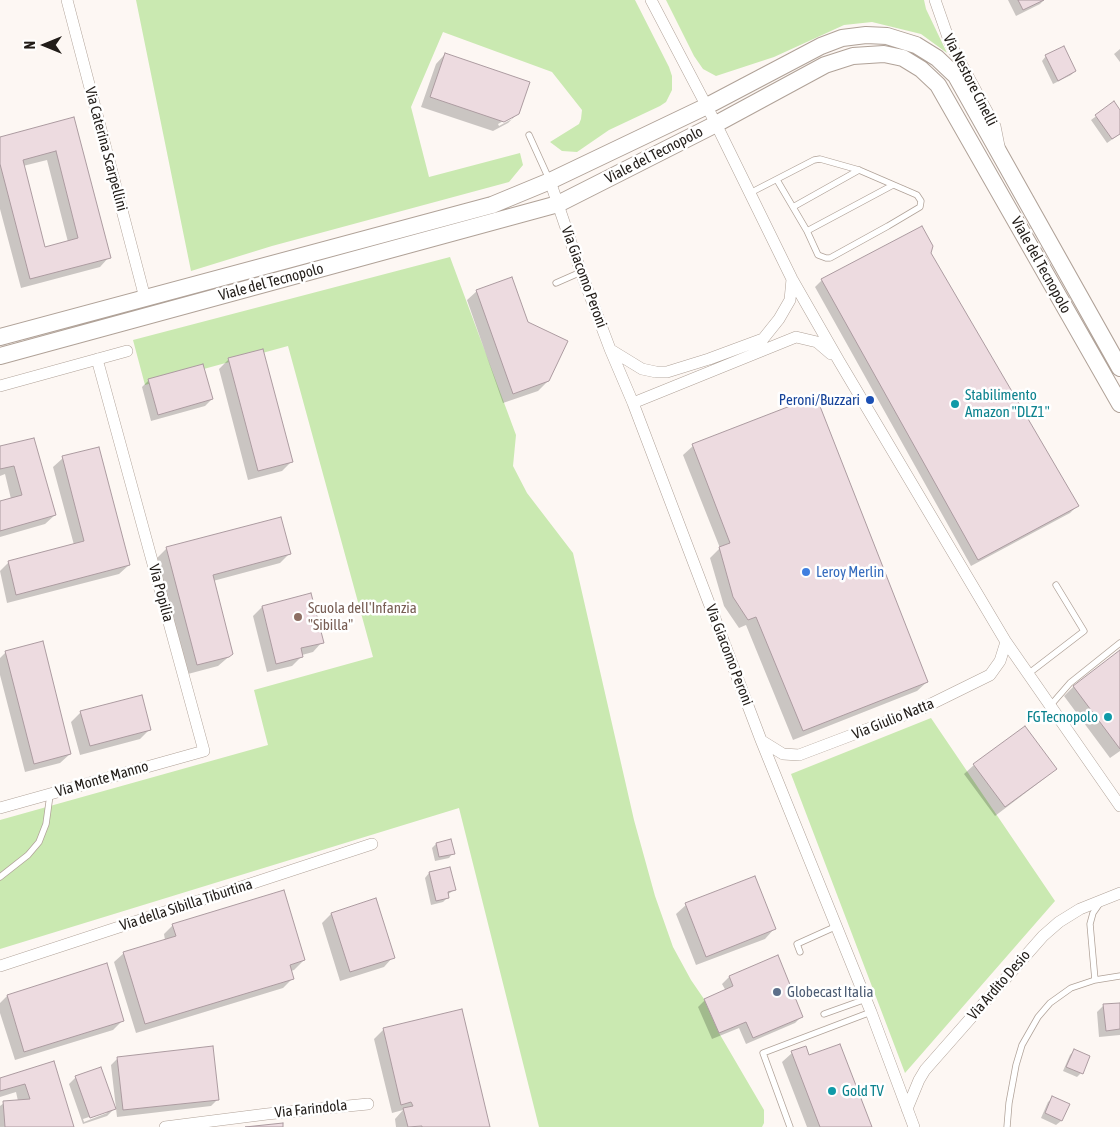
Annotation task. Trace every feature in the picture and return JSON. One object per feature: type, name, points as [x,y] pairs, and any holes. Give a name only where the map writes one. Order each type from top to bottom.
[{"type":"main road","name":"Viale del Tecnopolo","points":[[0,336],[492,205],[550,181],[707,106],[820,46],[842,38],[866,35],[887,36],[916,45],[937,58],[956,76],[1120,368]]},
{"type":"main road","name":"Viale del Tecnopolo","points":[[0,356],[558,204],[716,124],[825,65],[853,56],[884,54],[903,58],[921,69],[938,85],[1120,404]]},
{"type":"street","name":"Via Caterina Scarpellini","points":[[67,0],[144,298]]},
{"type":"street","points":[[651,0],[707,106],[792,279],[839,361],[1006,642],[1120,806]]},
{"type":"street","name":"Via Nestore Cinelli","points":[[935,0],[950,43],[995,126],[1002,160]]},
{"type":"street","name":"Via Giacomo Peroni","points":[[550,181],[581,272],[610,348],[633,403],[761,740],[872,1012],[914,1127]]},
{"type":"street","points":[[610,348],[622,358],[642,369],[656,372],[667,372],[709,359],[763,338],[779,319],[790,300],[792,279]]},
{"type":"street","points":[[633,403],[796,337],[817,342],[839,361]]},
{"type":"street","points":[[0,386],[127,351]]},
{"type":"street","name":"Via Popilia","points":[[97,359],[204,751]]},
{"type":"street","name":"Via Giulio Natta","points":[[761,740],[777,752],[799,755],[923,708],[990,674],[1000,661],[1006,642]]},
{"type":"street","name":"Via Monte Manno","points":[[0,808],[204,751]]},
{"type":"street","name":"Via della Sibilla Tiburtina","points":[[0,966],[372,844]]},
{"type":"street","name":"Via Ardito Desio","points":[[907,1109],[925,1070],[1043,936],[1059,922],[1080,909],[1120,893]]},
{"type":"street","name":"Via Farindola","points":[[165,1127],[368,1104]]},
{"type":"lane","points":[[529,135],[550,181]]},
{"type":"lane","points":[[750,193],[814,160],[820,159],[859,170],[917,194],[921,201],[920,207],[830,258],[818,255],[807,231],[777,180]]},
{"type":"lane","points":[[793,207],[859,170]]},
{"type":"lane","points":[[807,231],[893,184]]},
{"type":"lane","points":[[556,282],[581,272]]},
{"type":"lane","points":[[1028,674],[1084,631],[1056,585]]},
{"type":"lane","points":[[1050,706],[1070,683],[1120,643]]},
{"type":"lane","points":[[0,877],[28,855],[39,842],[46,824],[50,795]]},
{"type":"lane","points":[[1095,980],[1090,924],[1093,913],[1102,900]]},
{"type":"lane","points":[[800,952],[796,944],[837,926]]},
{"type":"lane","points":[[1007,1127],[1009,1103],[1022,1045],[1029,1031],[1045,1009],[1071,988],[1095,980],[1120,976]]},
{"type":"lane","points":[[824,1014],[866,999]]},
{"type":"lane","points":[[790,1127],[763,1053],[872,1012]]},
{"type":"green space","points":[[136,0],[635,0],[669,67],[672,76],[672,90],[666,102],[660,106],[609,130],[577,152],[562,151],[550,142],[579,124],[582,110],[552,72],[443,32],[411,107],[429,177],[520,153],[523,165],[509,182],[272,246],[191,271]]},
{"type":"green space","points":[[666,0],[924,0],[926,9],[947,53],[921,34],[872,22],[844,25],[774,57],[716,76],[703,69],[694,56]]},
{"type":"green space","points":[[450,257],[516,435],[513,466],[527,493],[573,553],[634,820],[655,896],[673,947],[704,999],[719,1033],[764,1110],[764,1123],[762,1127],[539,1127],[459,808],[0,949],[0,820],[268,745],[254,690],[373,657],[288,346],[145,385],[133,340]]},
{"type":"green space","points":[[931,718],[1055,901],[905,1073],[791,774]]},
{"type":"building","points":[[1018,0],[1044,0],[1023,10]]},
{"type":"building","points":[[1064,46],[1076,71],[1058,81],[1045,55]]},
{"type":"building","points":[[445,53],[530,82],[519,114],[504,122],[430,97]]},
{"type":"building","points":[[1114,101],[1120,110],[1120,134],[1112,139],[1095,115]]},
{"type":"building","points":[[74,117],[111,258],[30,279],[0,164],[0,137]],"holes":[[[56,151],[78,238],[45,247],[23,160]]]},
{"type":"building","name":"Stabilimento Amazon \"DLZ1\"","points":[[922,226],[933,246],[931,253],[1079,506],[978,560],[821,279]]},
{"type":"building","points":[[512,277],[528,322],[568,341],[549,381],[513,394],[476,290]]},
{"type":"building","points":[[263,349],[293,462],[258,471],[228,358]]},
{"type":"building","points":[[203,364],[213,399],[158,415],[148,379]]},
{"type":"building","name":"Leroy Merlin","points":[[816,396],[928,682],[803,731],[756,617],[748,620],[733,597],[719,547],[730,543],[692,444]]},
{"type":"building","points":[[34,438],[56,515],[0,531],[0,501],[22,495],[14,466],[0,469],[0,446]]},
{"type":"building","points":[[99,447],[130,565],[16,595],[8,561],[84,541],[62,456]]},
{"type":"building","points":[[281,517],[291,554],[213,575],[233,654],[229,657],[197,665],[166,547]]},
{"type":"building","points":[[311,593],[324,643],[301,648],[303,657],[276,664],[262,606]]},
{"type":"building","points":[[43,641],[71,754],[34,764],[5,651]]},
{"type":"building","name":"FGTecnopolo","points":[[1120,650],[1120,749],[1073,686]]},
{"type":"building","points":[[142,695],[151,730],[90,746],[80,711]]},
{"type":"building","points":[[1025,726],[1057,769],[1005,807],[973,764]]},
{"type":"building","points":[[451,839],[455,854],[439,857],[436,843]]},
{"type":"building","points":[[450,867],[456,890],[448,892],[449,898],[436,901],[429,872]]},
{"type":"building","points":[[755,876],[776,929],[706,957],[685,903]]},
{"type":"building","points":[[284,890],[305,960],[290,965],[294,979],[145,1024],[123,952],[176,936],[172,924]]},
{"type":"building","points":[[376,898],[395,958],[350,972],[331,913]]},
{"type":"building","points":[[778,955],[803,1017],[753,1038],[746,1022],[719,1033],[704,999],[733,986],[729,976]]},
{"type":"building","points":[[107,963],[124,1021],[24,1052],[7,995]]},
{"type":"building","points":[[1120,1003],[1120,1029],[1106,1031],[1103,1004]]},
{"type":"building","points":[[462,1009],[490,1127],[408,1127],[403,1108],[413,1106],[411,1102],[401,1105],[383,1028]]},
{"type":"building","name":"Gold TV","points":[[840,1044],[872,1127],[820,1127],[791,1051],[806,1046],[809,1055]]},
{"type":"building","points":[[213,1046],[219,1100],[123,1110],[117,1057]]},
{"type":"building","points":[[1074,1049],[1090,1056],[1083,1074],[1066,1067]]},
{"type":"building","points":[[54,1061],[74,1127],[5,1127],[3,1101],[30,1099],[25,1084],[0,1091],[0,1078]]},
{"type":"building","points":[[101,1067],[116,1109],[90,1118],[75,1076]]},
{"type":"building","points":[[1052,1096],[1070,1104],[1062,1121],[1045,1113]]},
{"type":"building","points":[[283,1123],[283,1127],[245,1127]]},
{"type":"place","name":"Peroni/Buzzari","points":[[870,400]]},
{"type":"place","name":"Stabilimento Amazon \"DLZ1\"","points":[[955,404]]},
{"type":"place","name":"Leroy Merlin","points":[[806,572]]},
{"type":"place","name":"Scuola dell'Infanzia \"Sibilla\"","points":[[298,617]]},
{"type":"place","name":"FGTecnopolo","points":[[1108,717]]},
{"type":"place","name":"Globecast Italia","points":[[777,992]]},
{"type":"place","name":"Gold TV","points":[[832,1091]]}]
